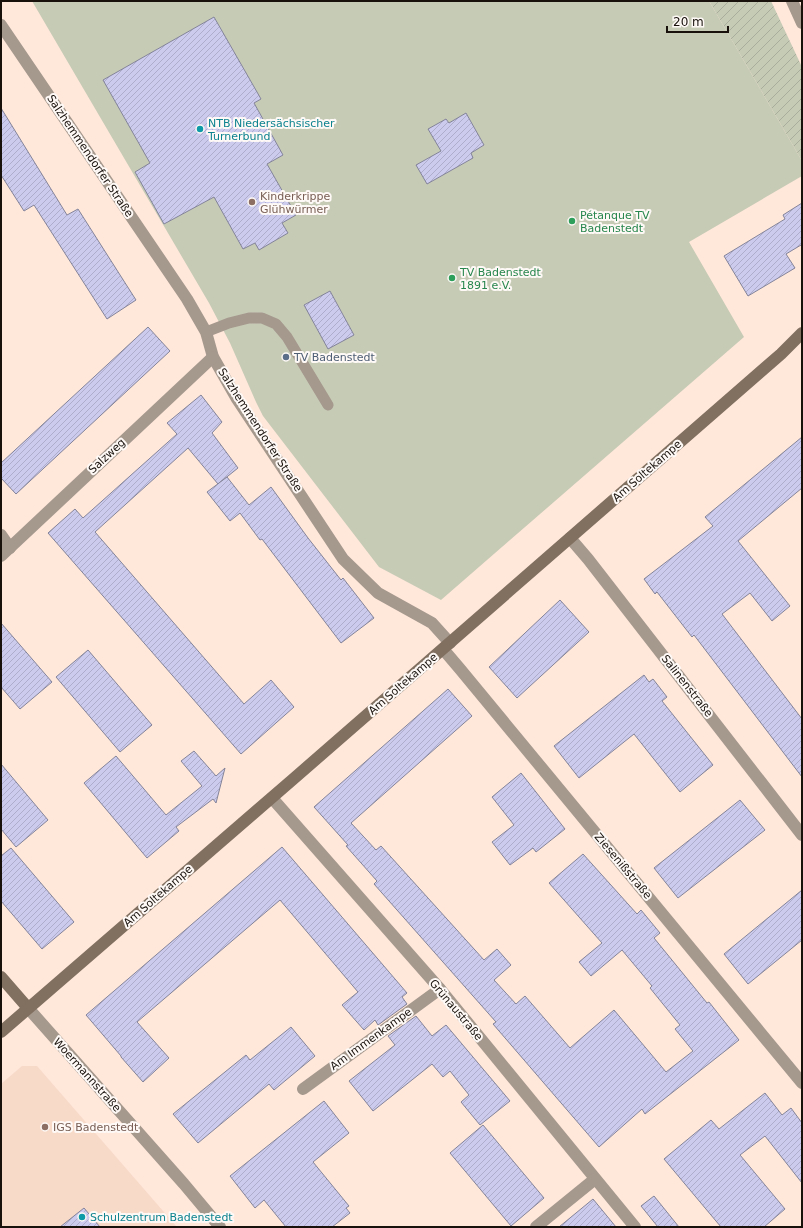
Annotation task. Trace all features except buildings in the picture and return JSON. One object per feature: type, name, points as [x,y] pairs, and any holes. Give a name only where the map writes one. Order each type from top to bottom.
[{"type":"street","points":[[792,1],[802,23]]},
{"type":"street","name":"Salzhemmendorfer Straße","points":[[1,24],[188,299],[206,332],[213,357],[237,399],[343,559],[378,593],[432,623],[446,646]]},
{"type":"street","name":"Am Soltekampe","points":[[1,1032],[570,538],[780,354],[802,332]]},
{"type":"street","name":"Salzweg","points":[[5,552],[213,357]]},
{"type":"street","points":[[1,535],[5,552]]},
{"type":"street","name":"Salinenstraße","points":[[570,538],[588,559],[802,835]]},
{"type":"street","name":"Ziesenißstraße","points":[[446,646],[470,681],[802,1083]]},
{"type":"street","name":"Grünaustraße","points":[[272,798],[440,989],[635,1227]]},
{"type":"street","name":"Woermannstraße","points":[[1,977],[184,1184],[220,1227]]},
{"type":"street","name":"Am Immenkampe","points":[[303,1089],[440,989]]},
{"type":"street","points":[[536,1227],[595,1179]]},
{"type":"lane","points":[[206,332],[229,323],[250,318],[262,318],[276,324],[286,337],[328,405]]},
{"type":"shaded area","name":"IGS Badenstedt","points":[[22,1066],[37,1066],[177,1227],[1,1227],[1,1084]]},
{"type":"green space","name":"TV Badenstedt 1891 e.V.","points":[[32,1],[709,1],[802,161],[802,176],[689,242],[744,337],[441,600],[379,567],[263,416],[230,343],[209,303]]},
{"type":"green space","points":[[709,1],[771,1],[802,67],[802,161]]},
{"type":"place","name":"NTB Niedersächsischer Turnerbund","points":[[200,129]]},
{"type":"place","name":"Kinderkrippe Glühwürmer","points":[[252,202]]},
{"type":"place","name":"Pétanque TV Badenstedt","points":[[572,221]]},
{"type":"place","name":"TV Badenstedt 1891 e.V.","points":[[452,278]]},
{"type":"place","name":"TV Badenstedt","points":[[286,357]]},
{"type":"place","name":"IGS Badenstedt","points":[[45,1127]]},
{"type":"place","name":"Schulzentrum Badenstedt","points":[[82,1217]]}]
